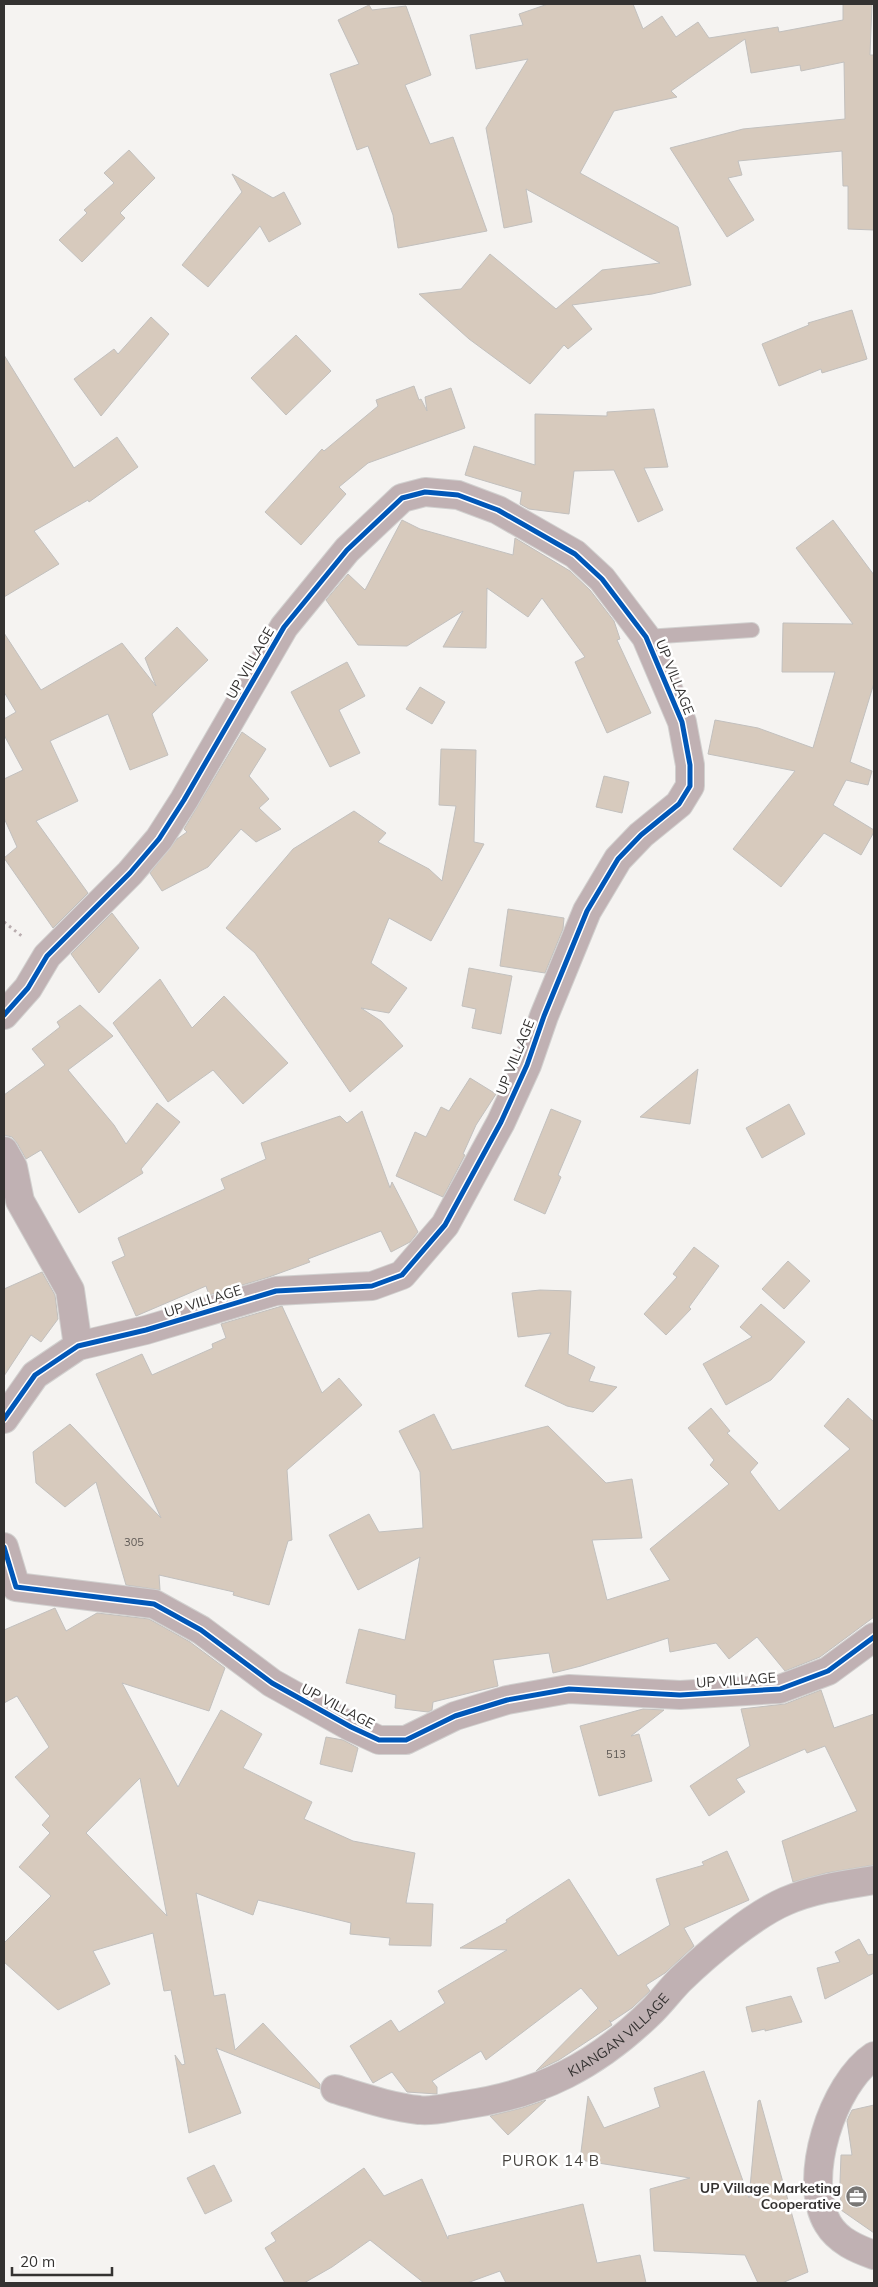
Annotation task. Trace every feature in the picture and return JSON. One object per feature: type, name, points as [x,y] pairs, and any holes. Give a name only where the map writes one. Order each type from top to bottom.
[{"type":"street","name":"UP VILLAGE","points":[[4,1016],[28,988],[47,956],[130,874],[159,839],[184,800],[284,628],[347,550],[402,498],[425,492],[458,495],[498,510],[575,554],[602,579],[646,637],[682,722],[690,765],[690,786],[679,804],[641,835],[618,860],[587,911],[544,1016],[527,1065],[501,1122],[445,1225],[402,1275],[372,1286],[276,1291],[146,1330],[78,1346],[35,1375],[4,1419]]},
{"type":"street","points":[[4,1151],[12,1167],[20,1201],[70,1290],[78,1346]]},
{"type":"street","name":"UP VILLAGE","points":[[4,1547],[10,1589],[154,1604],[201,1630],[272,1682],[351,1727],[379,1740],[406,1740],[455,1716],[507,1700],[569,1689],[680,1695],[780,1689],[828,1671],[874,1637]]},
{"type":"street","name":"KIANGAN VILLAGE","points":[[335,2089],[382,2104],[428,2110],[478,2103],[531,2090],[579,2068],[610,2050],[651,2012],[680,1981],[758,1917],[785,1902],[813,1891],[874,1880]]},
{"type":"street","points":[[874,2056],[868,2060],[850,2081],[836,2109],[822,2146],[817,2176],[818,2195],[828,2224],[852,2248],[874,2255]]},
{"type":"lane","points":[[646,637],[752,630]]},
{"type":"building","points":[[548,4],[633,4],[643,29],[662,16],[676,37],[698,22],[709,38],[778,27],[779,32],[843,20],[843,4],[872,4],[870,55],[874,55],[874,230],[848,229],[848,186],[843,186],[842,151],[738,161],[742,175],[728,178],[754,220],[727,237],[670,148],[743,129],[845,119],[844,62],[801,71],[800,65],[751,73],[745,39],[671,91],[677,97],[614,111],[580,173],[678,227],[691,285],[652,294],[572,305],[592,329],[568,349],[564,345],[530,384],[469,339],[419,294],[461,289],[490,254],[556,309],[602,270],[660,263],[526,189],[532,222],[504,228],[486,128],[528,59],[476,69],[470,35],[523,25],[519,14]]},
{"type":"building","points":[[369,5],[372,10],[406,6],[431,75],[405,85],[430,144],[453,137],[487,231],[398,248],[393,215],[368,146],[357,150],[330,74],[359,64],[338,20]]},
{"type":"building","points":[[129,150],[155,178],[120,213],[125,218],[82,262],[59,240],[87,213],[84,210],[114,183],[104,173]]},
{"type":"building","points":[[232,174],[273,198],[284,192],[301,224],[269,242],[260,226],[208,287],[182,265],[242,192]]},
{"type":"building","points":[[852,310],[867,359],[822,373],[821,369],[779,386],[762,344],[809,325],[808,323]]},
{"type":"building","points":[[151,317],[169,334],[101,416],[74,379],[114,349],[118,354]]},
{"type":"building","points":[[296,335],[331,371],[286,415],[251,378]]},
{"type":"building","points":[[4,355],[74,468],[117,437],[138,467],[89,502],[88,500],[34,531],[59,564],[4,597]]},
{"type":"building","points":[[414,386],[419,400],[421,399],[427,411],[425,397],[451,388],[465,428],[368,463],[339,487],[346,494],[301,545],[265,512],[322,449],[324,451],[378,406],[376,400]]},
{"type":"building","points":[[654,409],[668,467],[644,468],[663,510],[638,522],[614,470],[574,471],[569,514],[529,509],[520,504],[522,492],[465,475],[474,446],[535,465],[535,414],[607,416],[607,412]]},
{"type":"building","points":[[402,520],[420,529],[513,555],[515,538],[570,571],[590,590],[614,621],[620,639],[617,640],[651,713],[607,733],[575,662],[585,657],[542,598],[528,617],[487,588],[486,648],[443,647],[463,611],[407,646],[358,645],[326,600],[348,574],[365,590]]},
{"type":"building","points":[[833,520],[874,575],[874,683],[850,762],[872,771],[868,785],[846,780],[833,805],[874,830],[874,832],[861,855],[824,833],[781,887],[733,849],[795,771],[708,754],[715,720],[758,728],[813,748],[835,672],[782,672],[783,623],[853,624],[796,548]]},
{"type":"building","points":[[177,627],[208,660],[152,714],[168,755],[130,770],[108,714],[50,741],[78,801],[36,821],[88,893],[53,928],[4,858],[17,847],[4,818],[4,779],[23,770],[4,735],[4,719],[16,712],[4,692],[4,633],[41,690],[122,643],[156,686],[145,658]]},
{"type":"building","points":[[347,662],[365,696],[339,710],[360,753],[330,767],[291,692]]},
{"type":"building","points":[[420,687],[445,702],[432,724],[406,709]]},
{"type":"building","points":[[242,732],[266,749],[249,776],[269,799],[259,808],[281,829],[256,842],[241,829],[208,867],[162,891],[150,873],[177,839],[187,832],[184,829]]},
{"type":"building","points":[[441,749],[476,750],[474,842],[484,844],[431,941],[389,918],[371,963],[407,988],[389,1013],[361,1008],[381,1021],[403,1046],[350,1092],[255,953],[226,928],[293,849],[354,811],[386,833],[378,842],[429,869],[442,881],[456,806],[439,805]]},
{"type":"building","points":[[604,776],[629,782],[622,813],[596,807]]},
{"type":"building","points":[[508,909],[564,918],[563,929],[545,973],[500,966]]},
{"type":"building","points":[[112,913],[139,948],[99,993],[71,954]]},
{"type":"building","points":[[469,968],[512,976],[501,1034],[472,1028],[476,1009],[462,1006]]},
{"type":"building","points":[[160,979],[192,1028],[224,996],[288,1063],[243,1104],[213,1070],[168,1102],[113,1023]]},
{"type":"building","points":[[80,1005],[113,1036],[68,1070],[114,1125],[126,1144],[157,1103],[180,1122],[141,1169],[143,1173],[79,1213],[41,1150],[26,1159],[12,1137],[4,1135],[4,1095],[45,1065],[32,1049],[60,1027],[57,1022]]},
{"type":"building","points":[[698,1069],[690,1124],[640,1117]]},
{"type":"building","points":[[470,1078],[496,1094],[476,1125],[463,1154],[465,1155],[443,1197],[396,1176],[415,1132],[426,1137],[441,1107],[449,1111]]},
{"type":"building","points":[[789,1104],[805,1134],[762,1158],[746,1128]]},
{"type":"building","points":[[551,1109],[581,1121],[558,1175],[561,1177],[545,1214],[514,1200]]},
{"type":"building","points":[[362,1111],[390,1188],[392,1182],[418,1232],[410,1242],[391,1252],[381,1231],[308,1259],[310,1262],[269,1277],[209,1295],[206,1286],[136,1316],[112,1262],[125,1256],[118,1238],[225,1189],[221,1179],[266,1159],[261,1143],[340,1116],[347,1123]]},
{"type":"building","points":[[694,1247],[719,1266],[689,1307],[691,1309],[666,1335],[644,1314],[677,1277],[673,1274]]},
{"type":"building","points":[[788,1261],[810,1281],[784,1309],[762,1289]]},
{"type":"building","points":[[42,1272],[55,1295],[58,1319],[41,1342],[31,1335],[4,1376],[4,1289]]},
{"type":"building","points":[[540,1290],[571,1291],[568,1354],[595,1367],[589,1381],[617,1387],[593,1412],[567,1406],[525,1386],[551,1333],[518,1337],[512,1293]]},
{"type":"building","points":[[761,1304],[805,1342],[771,1380],[726,1405],[703,1364],[752,1337],[740,1327]]},
{"type":"building","points":[[282,1306],[322,1393],[339,1378],[362,1405],[287,1470],[292,1540],[288,1541],[269,1605],[233,1595],[234,1592],[159,1575],[160,1590],[126,1585],[96,1482],[65,1507],[36,1483],[33,1452],[70,1424],[161,1518],[96,1374],[142,1354],[152,1375],[213,1348],[212,1344],[226,1338],[221,1324]]},
{"type":"building","points":[[848,1398],[874,1422],[874,1617],[820,1657],[785,1671],[757,1637],[729,1659],[716,1643],[670,1652],[668,1638],[553,1673],[549,1653],[493,1660],[498,1686],[433,1702],[432,1710],[428,1712],[395,1708],[396,1695],[346,1683],[359,1629],[405,1640],[420,1557],[358,1590],[329,1535],[369,1514],[379,1532],[423,1528],[420,1472],[399,1431],[434,1414],[452,1450],[548,1426],[606,1483],[632,1479],[642,1538],[592,1540],[607,1600],[670,1580],[650,1549],[729,1484],[710,1465],[714,1460],[688,1428],[711,1408],[730,1431],[727,1433],[758,1463],[750,1472],[779,1511],[850,1449],[824,1426]]},
{"type":"building","points":[[55,1608],[66,1631],[97,1613],[149,1619],[190,1642],[225,1668],[209,1711],[122,1683],[178,1787],[221,1710],[262,1734],[243,1768],[312,1802],[304,1819],[353,1841],[415,1853],[406,1903],[433,1904],[431,1946],[389,1945],[390,1938],[350,1934],[351,1923],[258,1900],[253,1915],[196,1893],[214,1996],[225,1994],[235,2050],[263,2023],[320,2084],[320,2089],[216,2048],[241,2113],[189,2133],[175,2055],[182,2065],[185,2064],[171,1990],[164,1991],[153,1933],[93,1951],[110,1984],[58,2010],[4,1962],[4,1943],[51,1896],[19,1867],[50,1833],[42,1825],[50,1816],[15,1777],[49,1747],[17,1696],[4,1703],[4,1630]],"holes":[[[140,1778],[167,1916],[86,1833]]]},
{"type":"building","points":[[821,1690],[834,1728],[874,1714],[874,1865],[826,1873],[793,1882],[782,1841],[857,1811],[825,1746],[807,1753],[805,1749],[736,1779],[745,1792],[709,1816],[690,1786],[750,1746],[741,1709],[785,1704]]},
{"type":"building","points":[[643,1709],[664,1710],[631,1736],[639,1734],[652,1781],[599,1796],[580,1726]]},
{"type":"building","points":[[326,1737],[343,1740],[358,1748],[352,1772],[320,1764]]},
{"type":"building","points":[[727,1851],[749,1900],[684,1928],[694,1946],[665,1973],[646,1985],[650,1991],[632,2008],[611,2022],[609,2020],[612,2025],[559,2060],[536,2071],[598,2008],[581,1988],[486,2060],[481,2051],[432,2081],[437,2087],[437,2094],[407,2092],[392,2072],[373,2083],[350,2046],[391,2020],[399,2032],[445,2003],[438,1991],[507,1950],[460,1948],[507,1922],[506,1920],[569,1879],[618,1956],[670,1925],[656,1879],[704,1865],[702,1862]]},
{"type":"building","points":[[859,1939],[868,1955],[874,1954],[874,1973],[825,1999],[817,1968],[840,1962],[835,1952]]},
{"type":"building","points":[[791,1996],[802,2022],[765,2031],[765,2029],[752,2032],[746,2007]]},
{"type":"building","points":[[704,2071],[749,2198],[758,2101],[760,2100],[808,2272],[782,2283],[758,2283],[745,2255],[654,2251],[650,2189],[690,2178],[580,2160],[588,2096],[604,2128],[660,2107],[654,2088]]},
{"type":"building","points":[[546,2100],[508,2135],[490,2116],[522,2108]]},
{"type":"building","name":"UP Village Marketing Cooperative","points":[[874,2105],[874,2233],[841,2210],[840,2182],[841,2155],[852,2155],[847,2121],[849,2116],[852,2110]]},
{"type":"building","points":[[214,2165],[232,2201],[205,2214],[187,2178]]},
{"type":"building","points":[[364,2168],[384,2196],[422,2179],[448,2239],[448,2236],[583,2204],[597,2263],[640,2255],[646,2283],[506,2283],[500,2271],[467,2283],[424,2283],[370,2240],[332,2267],[304,2283],[285,2283],[265,2248],[276,2241],[271,2233]]},
{"type":"cycle path","points":[[4,1015],[28,988],[47,956],[130,873],[159,839],[184,800],[284,627],[347,550],[402,498],[425,492],[458,495],[498,510],[575,554],[602,579],[646,637],[682,722],[690,765],[690,786],[679,804],[641,835],[618,859],[587,911],[544,1016],[527,1065],[501,1122],[445,1225],[402,1275],[372,1286],[276,1291],[146,1330],[78,1346],[35,1375],[4,1419]]},
{"type":"cycle path","points":[[4,1547],[16,1587],[154,1604],[201,1630],[272,1683],[351,1727],[379,1740],[406,1740],[455,1716],[507,1700],[569,1689],[680,1695],[780,1689],[828,1671],[874,1637]]},
{"type":"place","name":"UP Village Marketing Cooperative","points":[[857,2196]]},
{"type":"district","name":"PUROK 14 B","points":[[551,2160]]}]
